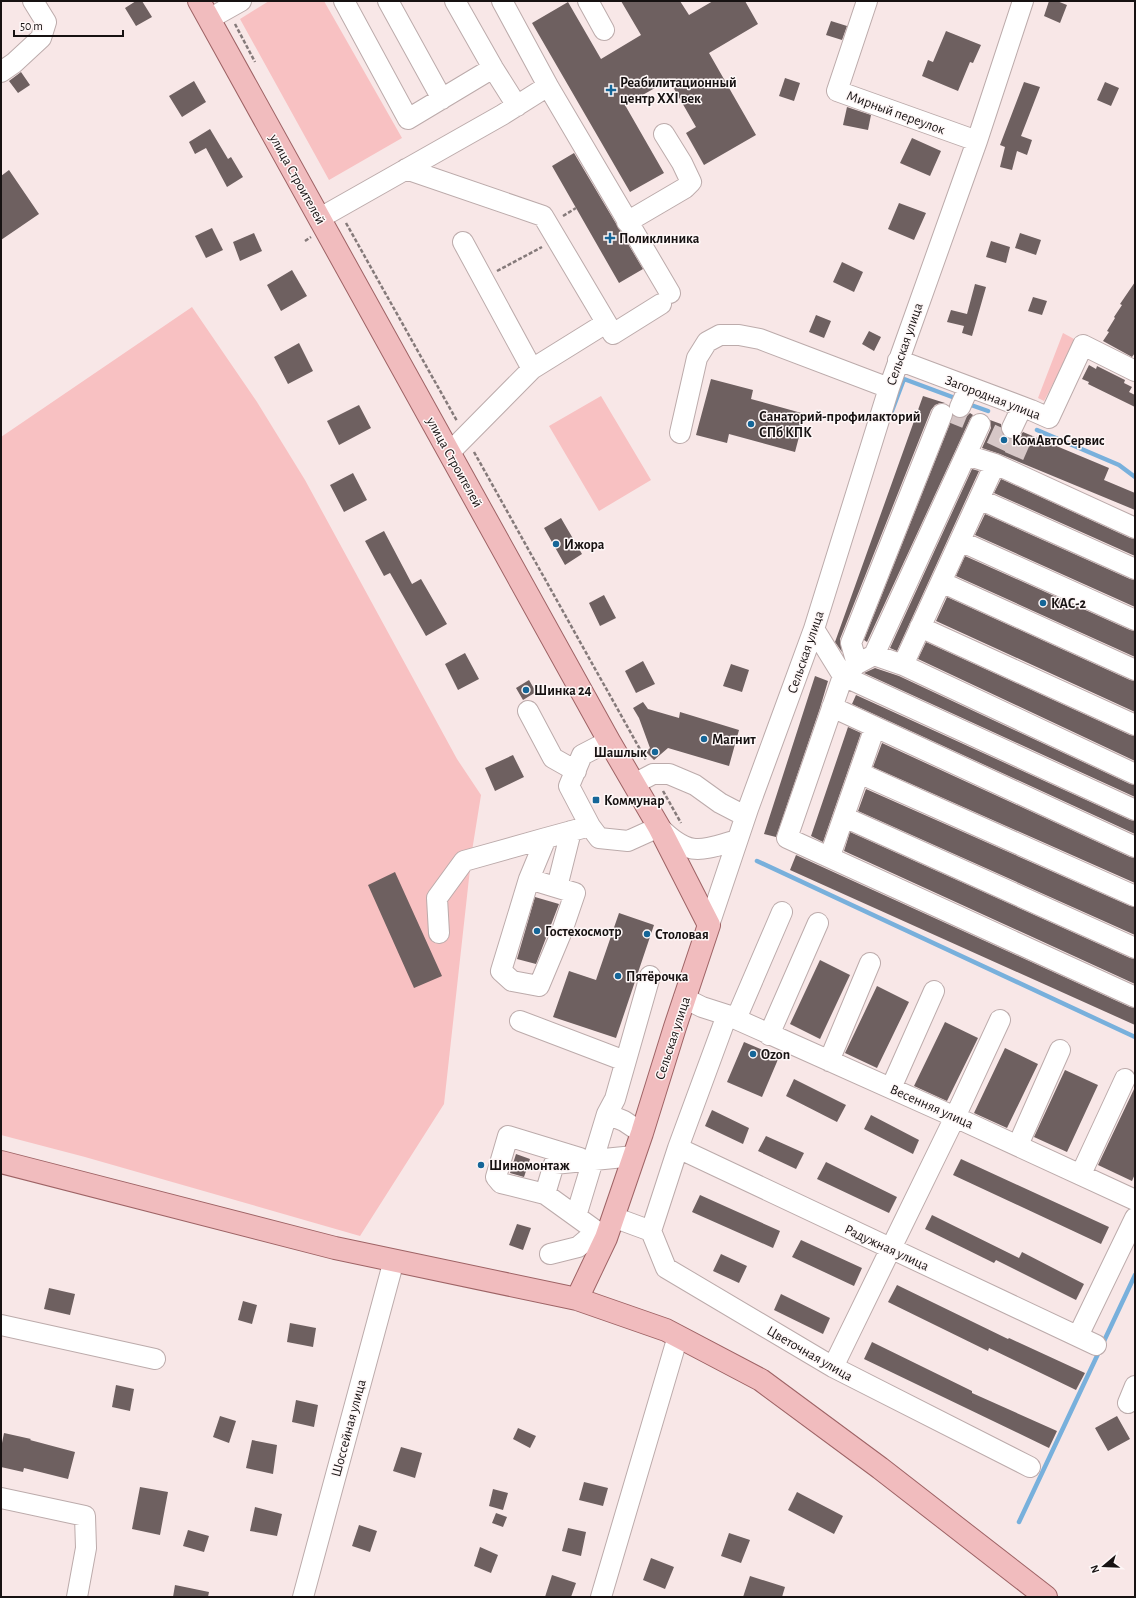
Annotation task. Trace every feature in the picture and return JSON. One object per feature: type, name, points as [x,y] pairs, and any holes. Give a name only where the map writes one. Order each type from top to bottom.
[{"type":"main road","name":"улица Строителей","points":[[204,10],[609,741],[659,827],[709,925]]},
{"type":"main road","name":"Сельская улица","points":[[577,1299],[602,1235],[613,1217],[642,1133],[684,998],[709,925]]},
{"type":"main road","points":[[1,1162],[335,1248],[577,1299],[666,1330],[761,1380],[880,1468],[1046,1597]]},
{"type":"street","points":[[1,72],[14,63],[41,38],[46,22],[33,1]]},
{"type":"street","points":[[204,10],[241,1]]},
{"type":"street","points":[[344,1],[408,119],[493,68]]},
{"type":"street","points":[[388,1],[442,99]]},
{"type":"street","points":[[454,1],[517,106]]},
{"type":"street","points":[[406,169],[543,216],[613,334],[665,299],[627,222],[548,86],[502,1]]},
{"type":"street","points":[[588,1],[604,30]]},
{"type":"street","name":"Мирный переулок","points":[[867,1],[837,91],[976,141]]},
{"type":"street","name":"Сельская улица","points":[[709,925],[745,816],[814,629],[898,360],[976,141],[1022,1]]},
{"type":"street","points":[[323,224],[406,169],[517,106],[548,86]]},
{"type":"street","points":[[627,222],[685,188],[691,182],[682,163],[664,134]]},
{"type":"street","points":[[463,242],[532,369]]},
{"type":"street","points":[[449,453],[532,369],[606,323]]},
{"type":"street","points":[[680,433],[697,358],[707,342],[720,335],[738,335],[760,339],[889,388]]},
{"type":"street","name":"Загородная улица","points":[[898,360],[968,387],[1016,419],[1049,418],[1083,345],[1096,360],[1133,367]]},
{"type":"street","points":[[960,407],[968,387]]},
{"type":"street","points":[[858,665],[851,643],[942,414]]},
{"type":"street","points":[[980,424],[966,455],[858,665],[832,708],[787,838],[830,856],[1135,997]]},
{"type":"street","points":[[966,455],[994,464],[1135,528]]},
{"type":"street","points":[[903,666],[994,464]]},
{"type":"street","points":[[979,499],[1135,569]]},
{"type":"street","points":[[960,541],[1135,620]]},
{"type":"street","points":[[941,582],[1135,670]]},
{"type":"street","points":[[920,627],[1135,725]]},
{"type":"street","points":[[814,629],[858,665],[1135,810]]},
{"type":"street","points":[[858,665],[903,666],[1135,774]]},
{"type":"street","points":[[832,708],[1135,847]]},
{"type":"street","points":[[528,711],[553,758],[576,770]]},
{"type":"street","points":[[830,856],[875,728]]},
{"type":"street","points":[[609,741],[582,755],[569,786],[590,826],[599,838],[628,842],[659,827],[672,840],[686,848],[701,850],[737,840]]},
{"type":"street","points":[[859,773],[1135,896]]},
{"type":"street","points":[[634,784],[653,774],[669,774],[695,785],[720,803],[745,816]]},
{"type":"street","points":[[844,816],[1135,948]]},
{"type":"street","points":[[439,933],[437,898],[464,861],[590,826]]},
{"type":"street","points":[[557,887],[571,831]]},
{"type":"street","points":[[529,879],[575,893],[562,931],[539,986],[512,981],[501,971],[529,879],[546,838]]},
{"type":"street","points":[[613,1217],[651,1231],[678,1148],[731,1017],[782,912]]},
{"type":"street","points":[[769,1035],[818,923]]},
{"type":"street","points":[[829,1061],[870,963]]},
{"type":"street","points":[[576,1216],[591,1161],[607,1114],[616,1099],[625,1061],[650,976]]},
{"type":"street","points":[[891,1088],[934,991]]},
{"type":"street","name":"Весенняя улица","points":[[684,998],[702,1007],[731,1017],[891,1088],[1135,1200]]},
{"type":"street","points":[[833,1367],[955,1117],[1000,1020]]},
{"type":"street","points":[[520,1021],[625,1061]]},
{"type":"street","points":[[1018,1145],[1060,1050]]},
{"type":"street","points":[[1081,1174],[1125,1079]]},
{"type":"street","points":[[607,1114],[624,1121],[642,1133]]},
{"type":"street","points":[[550,1254],[578,1247],[602,1235],[545,1194],[501,1183],[496,1177],[508,1136],[591,1161]]},
{"type":"street","name":"Радужная улица","points":[[678,1148],[1096,1345]]},
{"type":"street","points":[[545,1194],[554,1164],[634,1156]]},
{"type":"street","points":[[1078,1336],[1135,1218]]},
{"type":"street","name":"Цветочная улица","points":[[651,1231],[666,1268],[833,1367],[1030,1467]]},
{"type":"street","name":"Шоссейная улица","points":[[303,1597],[394,1260]]},
{"type":"street","points":[[1,1325],[155,1359]]},
{"type":"street","points":[[601,1597],[678,1336]]},
{"type":"street","points":[[1,1498],[85,1516],[86,1548],[77,1597]]},
{"type":"path","points":[[482,279],[553,233],[576,208]]},
{"type":"path","points":[[305,241],[323,224]]},
{"type":"path","points":[[466,437],[684,829]]},
{"type":"shaded area","points":[[269,1],[324,1],[402,138],[329,180],[240,19]]},
{"type":"shaded area","points":[[192,307],[257,402],[305,480],[457,759],[481,795],[472,851],[444,1104],[360,1236],[85,1157],[1,1135],[1,437]]},
{"type":"shaded area","points":[[1063,333],[1076,340],[1044,401],[1038,398]]},
{"type":"shaded area","points":[[601,396],[651,480],[599,511],[549,426]]},
{"type":"building","points":[[136,1],[142,1],[152,17],[136,26],[125,8]]},
{"type":"building","name":"Реабилитационный центр ХХI век","points":[[621,1],[680,1],[689,15],[713,1],[745,1],[758,24],[709,53],[756,135],[704,165],[686,133],[696,127],[669,80],[625,105],[664,173],[630,192],[532,23],[568,2],[601,59],[641,35]]},
{"type":"building","points":[[1049,1],[1057,1],[1067,5],[1060,23],[1044,16]]},
{"type":"building","points":[[831,21],[847,26],[842,40],[826,35]]},
{"type":"building","points":[[946,31],[981,45],[973,63],[970,62],[958,91],[922,76],[928,60],[933,62]]},
{"type":"building","points":[[21,72],[30,85],[18,93],[9,81]]},
{"type":"building","points":[[785,78],[800,83],[794,101],[779,96]]},
{"type":"building","points":[[194,81],[206,102],[182,117],[169,96]]},
{"type":"building","points":[[1024,82],[1040,87],[1021,136],[1032,140],[1027,155],[1017,151],[1012,170],[1000,167],[1005,147],[1000,145]]},
{"type":"building","points":[[1105,82],[1119,88],[1111,106],[1097,100]]},
{"type":"building","points":[[847,107],[871,115],[868,130],[843,125]]},
{"type":"building","points":[[210,129],[228,159],[231,157],[243,177],[227,187],[206,148],[195,154],[189,142]]},
{"type":"building","points":[[912,138],[941,151],[930,176],[900,163]]},
{"type":"building","name":"Поликлиника","points":[[574,153],[643,269],[619,283],[552,166]]},
{"type":"building","points":[[9,170],[39,214],[1,240],[1,176]]},
{"type":"building","points":[[899,203],[926,213],[914,240],[888,229]]},
{"type":"building","points":[[212,228],[223,250],[206,258],[195,236]]},
{"type":"building","points":[[254,233],[262,251],[240,261],[233,242]]},
{"type":"building","points":[[1020,233],[1041,240],[1036,255],[1015,248]]},
{"type":"building","points":[[991,241],[1010,247],[1006,263],[986,257]]},
{"type":"building","points":[[842,262],[863,272],[854,292],[833,282]]},
{"type":"building","points":[[292,270],[307,296],[281,311],[267,285]]},
{"type":"building","points":[[1135,282],[1135,353],[1132,357],[1103,341],[1109,332],[1107,331],[1115,318],[1114,317],[1122,305],[1120,304]]},
{"type":"building","points":[[975,284],[986,287],[972,336],[962,333],[964,326],[947,322],[951,310],[967,314]]},
{"type":"building","points":[[1033,297],[1047,301],[1042,315],[1028,311]]},
{"type":"building","points":[[816,315],[831,321],[824,338],[809,332]]},
{"type":"building","points":[[869,331],[881,337],[874,351],[862,344]]},
{"type":"building","points":[[299,343],[313,371],[288,384],[274,357]]},
{"type":"building","points":[[1089,365],[1096,369],[1097,366],[1125,380],[1124,383],[1132,387],[1129,392],[1135,395],[1135,407],[1088,384],[1089,382],[1082,379]]},
{"type":"building","name":"Санаторий-профилакторий СПб КПК","points":[[711,379],[753,390],[751,399],[805,414],[795,452],[729,434],[727,443],[696,435]]},
{"type":"building","points":[[923,396],[945,403],[935,405],[931,410],[840,639],[842,652],[835,642]]},
{"type":"building","points":[[359,405],[371,428],[339,445],[327,421]]},
{"type":"building","points":[[970,413],[973,415],[867,642],[864,640],[953,416],[962,418],[966,417]]},
{"type":"building","points":[[990,420],[1001,424],[1002,434],[1007,438],[1018,438],[1023,432],[1109,468],[1104,480],[1135,493],[1135,510],[982,448],[991,428]]},
{"type":"building","points":[[972,469],[979,471],[897,651],[890,648]]},
{"type":"building","points":[[353,473],[367,500],[344,512],[330,485]]},
{"type":"building","points":[[1001,479],[1135,539],[1135,556],[994,493]]},
{"type":"building","points":[[985,514],[1135,580],[1135,607],[975,535]]},
{"type":"building","points":[[561,518],[582,554],[565,565],[544,528]]},
{"type":"building","points":[[384,531],[412,584],[421,579],[447,624],[426,636],[390,573],[384,576],[365,541]]},
{"type":"building","name":"КАС-2","points":[[965,556],[1135,631],[1135,657],[956,576]]},
{"type":"building","points":[[604,595],[616,618],[600,626],[589,603]]},
{"type":"building","points":[[947,597],[1135,681],[1135,712],[936,621]]},
{"type":"building","points":[[926,642],[1135,736],[1135,761],[918,659]]},
{"type":"building","points":[[465,653],[479,679],[458,690],[445,664]]},
{"type":"building","points":[[643,661],[655,684],[636,693],[625,671]]},
{"type":"building","points":[[731,664],[749,670],[742,692],[723,686]]},
{"type":"building","points":[[875,668],[899,676],[1135,785],[1135,797],[864,673]]},
{"type":"building","points":[[815,676],[828,681],[820,708],[776,837],[764,834]]},
{"type":"building","name":"Шинка 24","points":[[529,680],[536,692],[523,700],[516,688]]},
{"type":"building","points":[[856,695],[1135,821],[1135,834],[852,704]]},
{"type":"building","name":"Магнит","points":[[643,702],[648,709],[679,718],[680,712],[739,730],[729,766],[668,748],[654,760],[646,752],[650,748],[639,718],[633,708]]},
{"type":"building","points":[[848,727],[861,733],[823,842],[811,836]]},
{"type":"building","points":[[882,743],[1135,858],[1135,883],[873,767]]},
{"type":"building","points":[[513,755],[524,777],[495,791],[485,768]]},
{"type":"building","points":[[866,789],[1135,907],[1135,935],[858,811]]},
{"type":"building","points":[[850,832],[1135,959],[1135,984],[844,851]]},
{"type":"building","points":[[796,855],[1135,1008],[1135,1025],[790,870]]},
{"type":"building","points":[[395,872],[442,976],[414,988],[368,885]]},
{"type":"building","name":"Гостехосмотр","points":[[535,897],[559,904],[536,964],[517,959]]},
{"type":"building","name":"Пятёрочка","points":[[619,913],[654,925],[616,1038],[553,1017],[569,971],[596,980]]},
{"type":"building","points":[[820,960],[850,975],[820,1039],[790,1024]]},
{"type":"building","points":[[877,986],[909,1002],[877,1068],[845,1053]]},
{"type":"building","points":[[945,1022],[978,1038],[947,1101],[914,1086]]},
{"type":"building","points":[[744,1042],[779,1057],[762,1097],[727,1082]]},
{"type":"building","points":[[1005,1048],[1038,1064],[1007,1128],[974,1113]]},
{"type":"building","points":[[1065,1070],[1098,1085],[1067,1152],[1034,1137]]},
{"type":"building","points":[[794,1079],[846,1105],[837,1122],[786,1096]]},
{"type":"building","points":[[1135,1087],[1135,1174],[1132,1181],[1098,1165]]},
{"type":"building","points":[[712,1110],[749,1128],[743,1144],[705,1126]]},
{"type":"building","points":[[871,1115],[919,1140],[913,1154],[864,1129]]},
{"type":"building","points":[[766,1136],[804,1153],[796,1169],[758,1151]]},
{"type":"building","points":[[516,1154],[530,1159],[524,1177],[510,1173]]},
{"type":"building","points":[[961,1159],[1109,1227],[1101,1244],[953,1175]]},
{"type":"building","points":[[826,1162],[897,1197],[889,1213],[817,1179]]},
{"type":"building","points":[[700,1195],[780,1231],[773,1248],[692,1212]]},
{"type":"building","points":[[932,1215],[1019,1258],[1022,1252],[1084,1284],[1076,1300],[996,1260],[994,1263],[925,1229]]},
{"type":"building","points":[[517,1224],[531,1228],[523,1250],[509,1245]]},
{"type":"building","points":[[801,1240],[862,1268],[854,1286],[792,1257]]},
{"type":"building","points":[[721,1254],[747,1266],[739,1283],[713,1271]]},
{"type":"building","points":[[897,1285],[1008,1339],[1009,1338],[1085,1373],[1076,1390],[989,1348],[988,1351],[888,1302]]},
{"type":"building","points":[[49,1288],[75,1294],[70,1315],[44,1309]]},
{"type":"building","points":[[781,1294],[830,1318],[823,1334],[774,1310]]},
{"type":"building","points":[[243,1301],[257,1305],[252,1324],[238,1320]]},
{"type":"building","points":[[290,1323],[316,1328],[313,1347],[287,1342]]},
{"type":"building","points":[[872,1342],[972,1391],[972,1393],[1057,1431],[1049,1448],[864,1359]]},
{"type":"building","points":[[116,1385],[134,1389],[130,1411],[112,1407]]},
{"type":"building","points":[[296,1400],[318,1405],[314,1427],[292,1422]]},
{"type":"building","points":[[220,1416],[236,1421],[229,1443],[213,1437]]},
{"type":"building","points":[[1117,1416],[1130,1439],[1108,1451],[1095,1428]]},
{"type":"building","points":[[518,1428],[536,1436],[530,1448],[513,1439]]},
{"type":"building","points":[[4,1433],[75,1452],[68,1479],[24,1468],[23,1472],[1,1467],[1,1448]]},
{"type":"building","points":[[252,1440],[277,1445],[273,1474],[246,1468]]},
{"type":"building","points":[[401,1447],[422,1453],[415,1478],[393,1471]]},
{"type":"building","points":[[584,1482],[608,1488],[603,1506],[579,1500]]},
{"type":"building","points":[[140,1487],[168,1492],[160,1535],[132,1529]]},
{"type":"building","points":[[493,1489],[508,1493],[503,1510],[489,1506]]},
{"type":"building","points":[[797,1492],[843,1516],[834,1534],[788,1510]]},
{"type":"building","points":[[255,1507],[282,1514],[277,1536],[250,1531]]},
{"type":"building","points":[[496,1513],[507,1517],[503,1527],[492,1523]]},
{"type":"building","points":[[359,1525],[377,1531],[370,1552],[352,1546]]},
{"type":"building","points":[[568,1528],[586,1532],[581,1556],[562,1551]]},
{"type":"building","points":[[188,1530],[209,1536],[204,1552],[183,1546]]},
{"type":"building","points":[[729,1533],[750,1540],[741,1563],[721,1556]]},
{"type":"building","points":[[480,1547],[498,1555],[491,1573],[474,1566]]},
{"type":"building","points":[[651,1558],[674,1567],[665,1589],[643,1580]]},
{"type":"building","points":[[552,1575],[576,1583],[571,1597],[545,1597]]},
{"type":"building","points":[[750,1576],[785,1587],[782,1597],[743,1597]]},
{"type":"building","points":[[175,1585],[209,1592],[208,1597],[173,1597]]},
{"type":"waterway","points":[[890,416],[904,379],[955,398]]},
{"type":"waterway","points":[[971,405],[988,411]]},
{"type":"waterway","points":[[1037,430],[1119,465],[1135,477]]},
{"type":"waterway","points":[[757,861],[1135,1037]]},
{"type":"waterway","points":[[1019,1522],[1135,1275]]},
{"type":"tunnel","points":[[953,424],[960,407]]},
{"type":"tunnel","points":[[996,447],[1006,425]]},
{"type":"tunnel","points":[[1014,456],[1024,433]]},
{"type":"place","name":"Реабилитационный центр ХХI век","points":[[611,90]]},
{"type":"place","name":"Поликлиника","points":[[610,238]]},
{"type":"place","name":"Санаторий-профилакторий СПб КПК","points":[[751,424]]},
{"type":"place","name":"КомАвтоСервис","points":[[1004,440]]},
{"type":"place","name":"Ижора","points":[[556,544]]},
{"type":"place","name":"КАС-2","points":[[1043,603]]},
{"type":"place","name":"Шинка 24","points":[[526,690]]},
{"type":"place","name":"Магнит","points":[[704,739]]},
{"type":"place","name":"Шашлык","points":[[655,752]]},
{"type":"place","name":"Коммунар","points":[[596,800]]},
{"type":"place","name":"Гостехосмотр","points":[[537,931]]},
{"type":"place","name":"Столовая","points":[[647,934]]},
{"type":"place","name":"Пятёрочка","points":[[618,976]]},
{"type":"place","name":"Ozon","points":[[753,1054]]},
{"type":"place","name":"Шиномонтаж","points":[[481,1165]]}]
